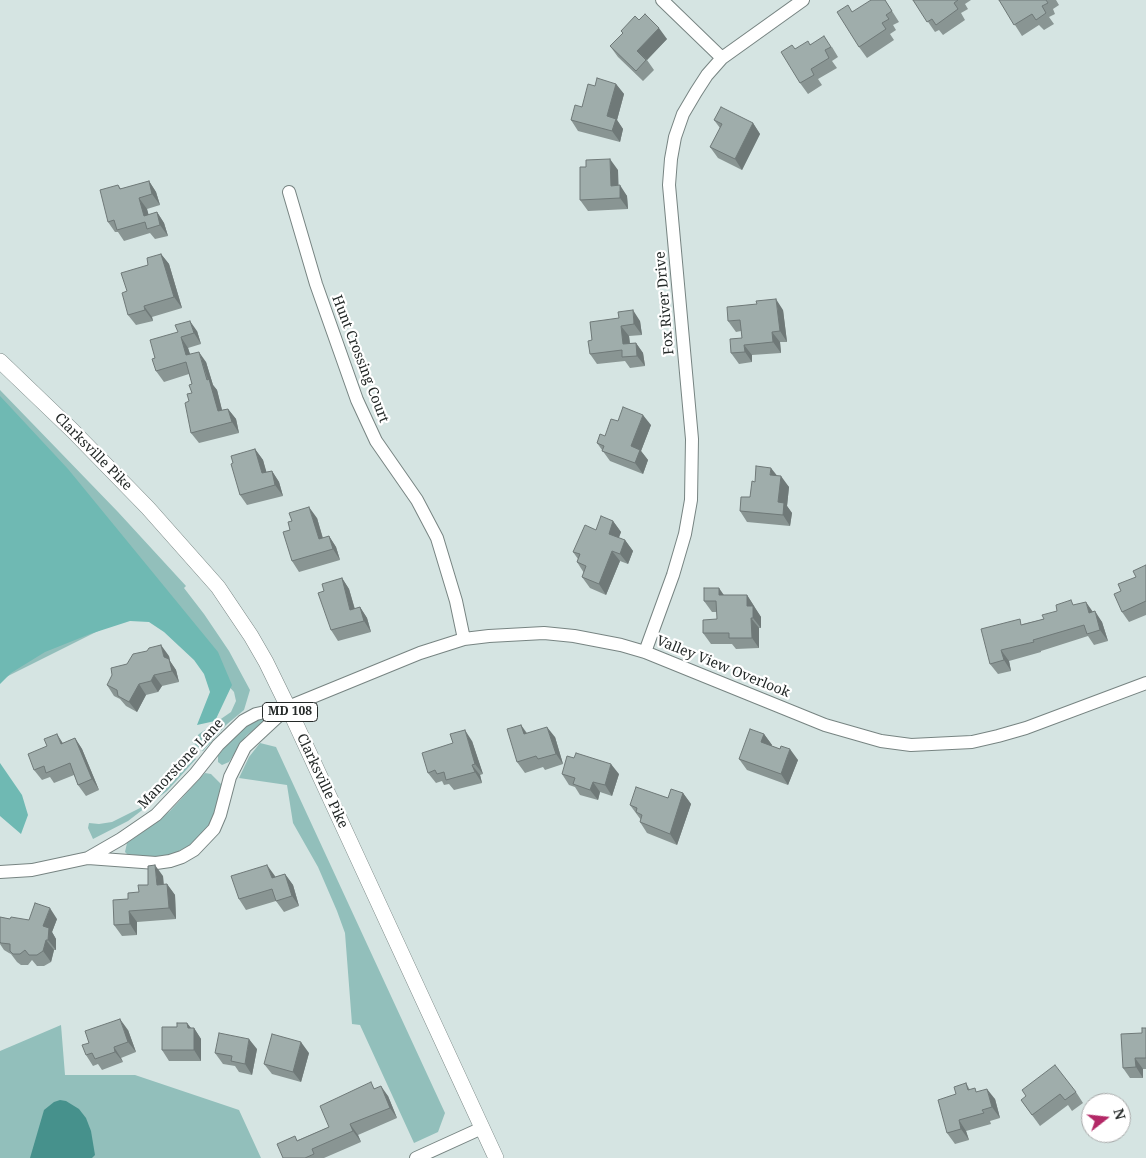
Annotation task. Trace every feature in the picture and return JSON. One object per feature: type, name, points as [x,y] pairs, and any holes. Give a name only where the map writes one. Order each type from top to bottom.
[{"type":"main road","name":"Clarksville Pike","points":[[0,360],[148,508],[218,587],[251,636],[288,707],[496,1158]]},
{"type":"street","points":[[662,0],[722,58]]},
{"type":"street","name":"Fox River Drive","points":[[645,652],[673,575],[685,534],[691,490],[692,439],[669,185],[675,137],[683,114],[707,75],[722,58],[803,0]]},
{"type":"street","name":"Hunt Crossing Court","points":[[290,192],[316,284],[357,400],[376,441],[432,525],[445,562],[464,639]]},
{"type":"street","name":"Valley View Overlook","points":[[288,707],[420,652],[464,639],[544,633],[589,639],[645,652],[825,725],[873,740],[911,745],[972,742],[998,736],[1026,728],[1146,683]]},
{"type":"street","name":"Manorstone Lane","points":[[88,858],[122,839],[156,815],[195,774],[218,745],[243,721],[256,714],[288,707]]},
{"type":"street","name":"Manorstone Lane","points":[[0,872],[32,870],[88,858],[156,863],[182,857],[194,850],[214,829],[220,816],[230,777],[245,747],[288,707]]},
{"type":"street","points":[[416,1158],[482,1128]]},
{"type":"shaded area","points":[[0,390],[118,512],[186,586],[184,588],[229,651],[250,690],[244,710],[226,725],[203,751],[192,742],[199,734],[231,712],[236,701],[234,692],[154,603],[0,680]]},
{"type":"shaded area","points":[[0,396],[68,469],[218,652],[232,685],[215,721],[197,725],[210,692],[204,674],[194,660],[164,632],[149,622],[130,621],[45,652],[11,673],[0,684]]},
{"type":"shaded area","points":[[262,716],[264,721],[246,736],[229,762],[222,765],[218,762],[218,755],[236,735],[247,725]]},
{"type":"shaded area","points":[[260,743],[276,747],[445,1113],[438,1132],[414,1143],[360,1025],[352,1024],[345,933],[318,867],[293,823],[287,785],[239,778],[249,757]]},
{"type":"shaded area","points":[[185,751],[196,759],[167,791],[128,821],[93,839],[88,828],[89,823],[112,822],[140,808],[157,790]]},
{"type":"shaded area","points":[[0,763],[22,795],[28,815],[21,834],[0,816]]},
{"type":"shaded area","points":[[205,773],[211,774],[222,785],[211,823],[207,829],[192,844],[173,854],[158,858],[127,854],[125,852],[127,843],[170,811]]},
{"type":"shaded area","points":[[61,1025],[65,1075],[135,1075],[239,1110],[261,1158],[0,1158],[0,1051]]},
{"type":"shaded area","points":[[60,1100],[66,1101],[79,1109],[86,1118],[91,1131],[95,1155],[92,1158],[30,1158],[44,1110]]},
{"type":"building","points":[[871,0],[885,0],[892,11],[886,15],[889,19],[882,23],[886,29],[859,47],[837,12],[848,5],[852,12]]},
{"type":"building","points":[[913,0],[958,0],[954,3],[958,9],[936,25],[932,19],[927,22]]},
{"type":"building","points":[[999,0],[1046,0],[1048,3],[1042,6],[1046,13],[1036,20],[1032,14],[1014,25]]},
{"type":"building","points":[[645,14],[659,28],[637,51],[646,60],[636,71],[610,46],[623,33],[621,31],[635,16],[639,20]]},
{"type":"building","points":[[824,36],[831,47],[825,50],[829,58],[811,69],[814,75],[800,83],[781,52],[792,45],[795,49],[808,41],[810,45]]},
{"type":"building","points":[[597,78],[616,84],[607,116],[616,119],[612,131],[571,120],[575,105],[582,107],[588,84],[595,86]]},
{"type":"building","points":[[721,107],[753,123],[735,159],[710,147],[722,124],[714,120]]},
{"type":"building","points":[[610,159],[611,186],[620,185],[620,198],[580,200],[580,167],[586,167],[586,160]]},
{"type":"building","points":[[149,181],[152,194],[139,198],[144,216],[157,212],[160,225],[147,229],[145,222],[117,230],[114,220],[108,222],[100,190],[118,185],[120,189]]},
{"type":"building","points":[[161,254],[174,297],[144,306],[145,310],[128,315],[122,293],[127,291],[121,273],[148,265],[147,258]]},
{"type":"building","points":[[776,299],[780,331],[772,332],[773,342],[744,345],[745,352],[731,353],[730,339],[742,338],[740,320],[728,321],[727,307],[757,304],[756,301]]},
{"type":"building","points":[[633,310],[634,324],[621,326],[623,344],[636,343],[637,356],[622,357],[622,350],[590,354],[588,341],[592,340],[590,322],[619,318],[618,312]]},
{"type":"building","points":[[190,321],[194,333],[181,337],[186,355],[199,352],[218,411],[228,409],[232,422],[191,433],[185,403],[189,401],[187,394],[192,393],[189,385],[192,384],[186,362],[156,371],[152,359],[155,358],[150,340],[178,332],[175,325]]},
{"type":"building","points":[[623,407],[643,415],[631,446],[640,450],[635,463],[602,451],[604,446],[597,443],[600,434],[605,436],[611,419],[618,421]]},
{"type":"building","points":[[255,449],[262,473],[272,471],[275,485],[240,495],[231,464],[233,463],[231,456]]},
{"type":"building","points":[[756,466],[771,468],[770,475],[781,476],[778,502],[784,503],[783,515],[740,511],[741,497],[750,497],[752,481],[755,482]]},
{"type":"building","points":[[309,507],[319,539],[329,536],[333,549],[292,561],[283,532],[290,530],[288,522],[292,521],[289,513]]},
{"type":"building","points":[[601,516],[613,521],[609,534],[625,540],[620,554],[612,551],[599,584],[582,577],[586,566],[577,562],[580,554],[573,552],[585,525],[596,530]]},
{"type":"building","points":[[1146,565],[1146,601],[1122,612],[1114,594],[1121,591],[1118,584],[1136,577],[1133,571]]},
{"type":"building","points":[[342,578],[350,610],[360,607],[364,621],[331,630],[318,593],[324,591],[322,584]]},
{"type":"building","points":[[704,588],[719,588],[719,595],[747,595],[747,606],[753,606],[753,618],[751,618],[752,638],[729,638],[729,633],[703,633],[703,620],[717,619],[716,601],[704,601]]},
{"type":"building","points":[[1071,600],[1073,605],[1086,602],[1089,613],[1095,611],[1100,630],[1087,634],[1084,625],[1033,640],[1034,642],[1001,650],[1004,660],[990,664],[981,629],[1020,619],[1021,625],[1044,619],[1042,615],[1057,611],[1056,605]]},
{"type":"building","points":[[161,645],[164,657],[169,659],[172,671],[154,675],[151,681],[139,684],[129,702],[118,696],[117,690],[107,685],[112,675],[111,668],[127,664],[133,654]]},
{"type":"building","points":[[521,725],[524,734],[547,727],[556,754],[538,759],[536,756],[517,762],[507,729]]},
{"type":"building","points":[[750,729],[764,734],[761,742],[780,749],[781,746],[790,749],[781,774],[739,759]]},
{"type":"building","points":[[465,730],[475,764],[472,765],[475,772],[446,780],[444,772],[437,774],[435,770],[428,773],[422,753],[453,743],[450,734]]},
{"type":"building","points":[[57,734],[61,744],[75,738],[92,779],[78,785],[70,763],[46,773],[44,766],[34,770],[28,754],[47,746],[44,739]]},
{"type":"building","points":[[576,753],[611,764],[605,785],[593,782],[590,790],[573,784],[575,778],[562,774],[567,756],[574,758]]},
{"type":"building","points":[[636,787],[668,798],[671,789],[683,793],[670,834],[640,822],[642,815],[636,812],[637,808],[630,805]]},
{"type":"building","points":[[155,865],[157,885],[167,884],[169,908],[129,911],[130,924],[114,925],[113,900],[128,899],[128,893],[139,892],[138,885],[148,885],[148,866]]},
{"type":"building","points":[[267,865],[272,878],[285,874],[292,896],[276,901],[272,889],[239,899],[231,876]]},
{"type":"building","points":[[35,903],[50,908],[43,926],[49,928],[48,940],[46,940],[43,951],[37,955],[29,955],[25,950],[20,954],[13,954],[10,951],[10,944],[0,942],[0,917],[29,920]]},
{"type":"building","points":[[120,1019],[128,1042],[114,1047],[115,1052],[95,1059],[92,1053],[86,1055],[82,1045],[89,1043],[85,1031]]},
{"type":"building","points":[[177,1023],[187,1023],[188,1028],[194,1028],[194,1050],[162,1050],[162,1027],[177,1027]]},
{"type":"building","points":[[1142,1028],[1146,1028],[1146,1058],[1135,1058],[1136,1067],[1123,1068],[1121,1034],[1142,1033]]},
{"type":"building","points":[[219,1033],[249,1039],[245,1064],[231,1061],[232,1056],[215,1053]]},
{"type":"building","points":[[272,1034],[301,1042],[293,1072],[264,1064]]},
{"type":"building","points":[[1055,1065],[1076,1092],[1065,1100],[1060,1094],[1032,1115],[1021,1100],[1026,1096],[1022,1090]]},
{"type":"building","points":[[371,1082],[374,1089],[381,1086],[390,1108],[350,1124],[353,1131],[312,1149],[314,1154],[305,1158],[283,1158],[277,1144],[295,1136],[297,1141],[329,1127],[320,1106]]},
{"type":"building","points":[[966,1083],[968,1090],[975,1088],[976,1092],[987,1089],[992,1107],[982,1110],[984,1113],[959,1120],[961,1129],[947,1133],[938,1100],[956,1094],[954,1087]]}]
